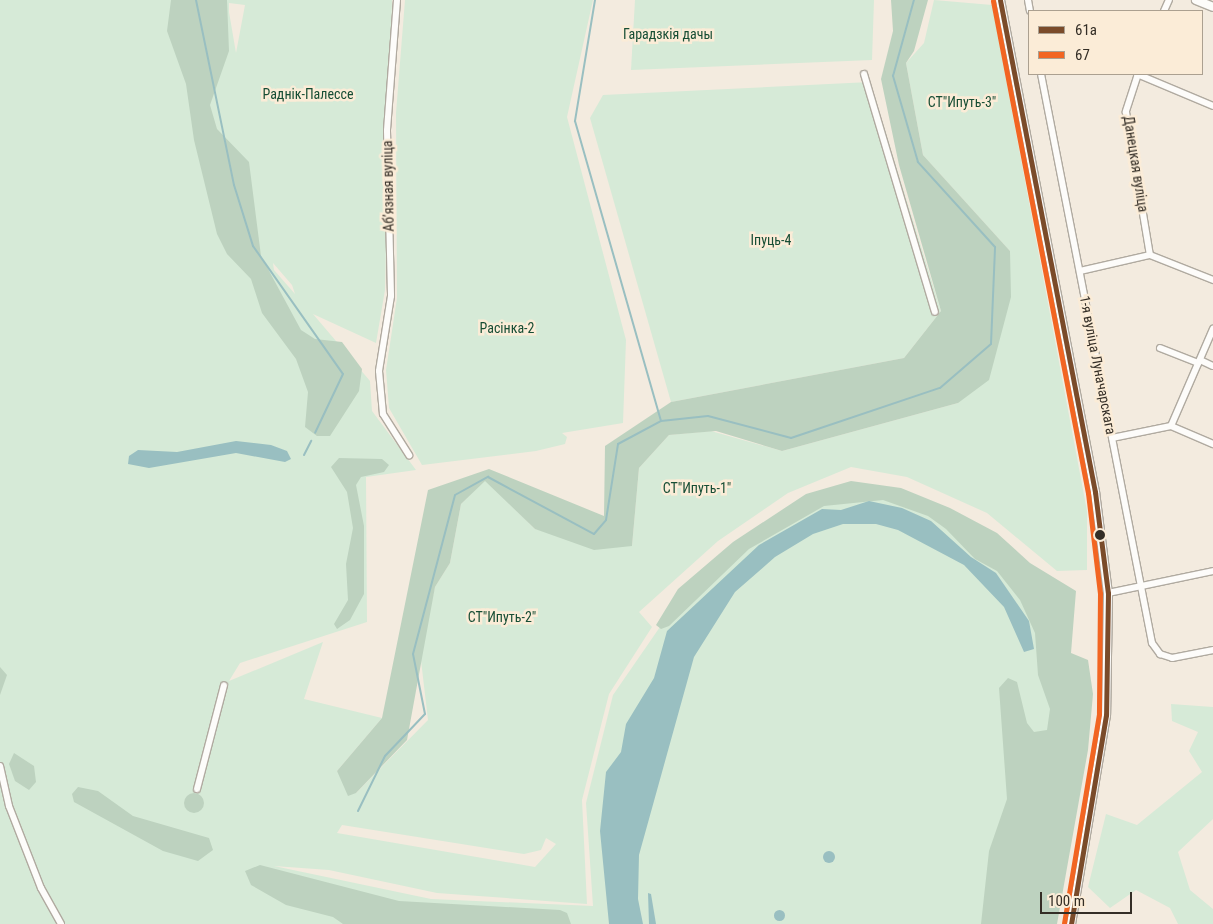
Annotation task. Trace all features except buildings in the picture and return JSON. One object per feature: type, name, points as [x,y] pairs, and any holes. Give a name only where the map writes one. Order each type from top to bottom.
[{"type":"street","name":"Абʼязная вуліца","points":[[397,0],[387,131],[391,296],[379,371],[383,414],[409,455]]},
{"type":"street","points":[[1000,0],[1096,492],[1108,593],[1106,715],[1071,924]]},
{"type":"street","points":[[1196,0],[1213,7]]},
{"type":"street","points":[[864,74],[934,312]]},
{"type":"street","name":"1-я вуліца Луначарскага","points":[[1041,75],[1152,644],[1160,654],[1172,658],[1213,650]]},
{"type":"street","name":"Данецкая вуліца","points":[[1138,75],[1126,112],[1150,255]]},
{"type":"street","points":[[1140,75],[1213,106]]},
{"type":"street","points":[[1080,271],[1150,255],[1213,280]]},
{"type":"street","points":[[1171,426],[1213,328]]},
{"type":"street","points":[[1160,348],[1213,366]]},
{"type":"street","points":[[1112,438],[1171,426],[1213,444]]},
{"type":"street","points":[[1108,593],[1213,571]]},
{"type":"street","points":[[197,789],[224,685]]},
{"type":"street","points":[[0,766],[9,806],[41,888],[61,924]]},
{"type":"green space","points":[[0,0],[392,0],[385,290],[376,343],[313,314],[370,381],[372,411],[416,470],[366,477],[367,622],[240,663],[229,681],[323,642],[304,699],[382,718],[337,771],[356,793],[428,720],[420,652],[435,587],[450,563],[461,504],[485,480],[535,529],[632,546],[639,468],[669,435],[711,431],[782,451],[958,403],[1010,251],[923,155],[906,63],[924,43],[934,0],[992,5],[1087,511],[1087,570],[1057,571],[987,513],[907,477],[851,467],[788,493],[718,541],[639,612],[652,627],[609,694],[582,800],[587,904],[437,893],[329,870],[274,866],[431,899],[593,906],[586,803],[613,695],[691,582],[813,498],[890,490],[991,536],[1059,680],[1034,924],[0,924]],"holes":[[[229,3],[245,5],[236,53],[229,12]],[[273,263],[292,285],[295,294],[274,270]],[[342,825],[524,854],[541,850],[546,838],[556,844],[535,867],[337,833]]]},
{"type":"green space","points":[[171,0],[227,0],[229,51],[210,105],[217,129],[249,162],[261,256],[301,330],[315,339],[342,342],[362,369],[359,391],[330,436],[317,436],[305,427],[308,392],[296,359],[262,313],[251,279],[227,254],[217,234],[194,140],[186,84],[167,31]]},
{"type":"green space","name":"Расінка-2","points":[[405,0],[593,0],[567,117],[626,340],[623,423],[562,433],[567,437],[565,444],[536,451],[422,465],[389,408],[386,370],[397,298],[396,113]]},
{"type":"green space","name":"Гарадзкія дачы","points":[[635,0],[874,0],[872,60],[631,70]]},
{"type":"green space","points":[[891,0],[928,0],[914,51],[906,63],[923,155],[1010,251],[1011,297],[989,380],[958,403],[782,451],[716,431],[669,435],[639,468],[632,546],[594,550],[535,529],[485,481],[461,504],[450,563],[435,587],[407,740],[356,793],[348,796],[337,771],[382,718],[428,490],[489,469],[604,516],[605,446],[671,402],[904,358],[941,311],[899,165],[881,79],[893,31]]},
{"type":"green space","name":"Іпуць-4","points":[[870,82],[941,311],[904,358],[671,402],[590,118],[603,95]]},
{"type":"green space","points":[[339,458],[382,459],[389,465],[384,472],[361,477],[356,485],[364,526],[364,594],[350,620],[337,629],[334,624],[348,600],[346,564],[353,528],[347,492],[331,467]]},
{"type":"green space","points":[[851,481],[901,488],[950,508],[997,533],[1030,563],[1076,591],[1071,653],[1088,660],[1093,694],[1088,750],[1057,924],[981,924],[989,851],[1007,799],[999,688],[1008,678],[1017,682],[1027,723],[1034,732],[1047,730],[1050,709],[1038,675],[1035,633],[1020,600],[997,571],[975,559],[946,529],[928,516],[883,500],[824,506],[749,549],[669,626],[661,629],[656,625],[678,589],[733,542],[806,494]]},
{"type":"green space","points":[[0,667],[7,675],[0,695]]},
{"type":"green space","points":[[1171,704],[1213,707],[1213,819],[1178,852],[1190,890],[1213,909],[1213,924],[1178,924],[1170,908],[1136,890],[1110,908],[1088,887],[1106,814],[1137,825],[1202,772],[1189,751],[1198,732],[1172,721]]},
{"type":"green space","points":[[14,753],[34,766],[36,782],[29,790],[15,781],[9,764]]},
{"type":"green space","points":[[78,787],[98,791],[133,816],[209,838],[213,850],[198,861],[163,851],[74,802],[72,794]]},
{"type":"green space","points":[[190,793],[198,793],[204,799],[204,807],[198,813],[190,813],[184,807],[184,799]]},
{"type":"green space","points":[[260,865],[399,901],[560,910],[567,913],[571,924],[343,924],[333,917],[286,905],[251,885],[245,871]]},
{"type":"water","points":[[236,441],[271,445],[287,451],[291,459],[285,462],[236,453],[149,468],[128,464],[129,456],[138,450],[177,452]]},
{"type":"water","points":[[869,501],[902,508],[931,521],[971,557],[996,573],[1029,621],[1034,649],[1024,652],[1004,607],[964,565],[898,530],[876,524],[843,524],[813,534],[775,557],[735,592],[694,657],[639,855],[638,899],[643,924],[609,924],[600,831],[606,772],[621,752],[626,724],[654,678],[667,631],[759,545],[822,509],[841,510]]},
{"type":"water","points":[[829,851],[835,857],[829,863],[823,857]]},
{"type":"water","points":[[648,893],[651,894],[656,924],[649,924]]},
{"type":"water","points":[[779,909],[785,915],[779,921],[773,915]]},
{"type":"waterway","points":[[196,0],[234,185],[253,246],[343,374],[315,433]]},
{"type":"waterway","points":[[595,0],[575,121],[661,421]]},
{"type":"waterway","points":[[358,811],[385,756],[425,714],[413,654],[455,495],[488,477],[594,534],[606,520],[618,444],[661,421],[708,416],[791,438],[940,388],[991,344],[995,247],[918,162],[893,76],[914,0]]},
{"type":"waterway","points":[[304,455],[311,441]]},
{"type":"transit line","name":"61а","points":[[1000,0],[1095,492],[1108,593],[1106,715],[1071,924]]},
{"type":"transit line","name":"67","points":[[993,1],[1088,493],[1100,593],[1099,714],[1064,923]]},
{"type":"park label","name":"Раднік-Палессе","points":[[308,94]]},
{"type":"park label","name":"СТ\"Ипуть-3\"","points":[[962,102]]},
{"type":"park label","name":"СТ\"Ипуть-1\"","points":[[697,488]]},
{"type":"park label","name":"СТ\"Ипуть-2\"","points":[[502,617]]}]
